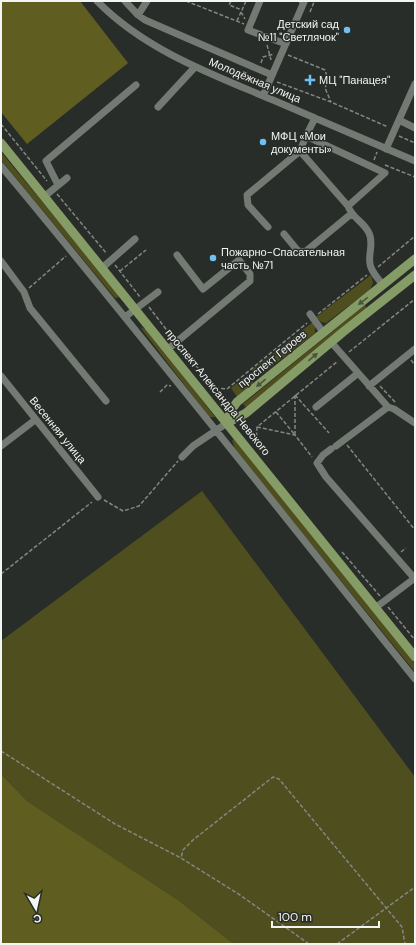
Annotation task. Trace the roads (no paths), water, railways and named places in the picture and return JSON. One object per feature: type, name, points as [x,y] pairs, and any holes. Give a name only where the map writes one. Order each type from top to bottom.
[{"type":"main road","name":"проспект Александра Невского","points":[[1,143],[136,309],[415,658]]},
{"type":"main road","name":"проспект Героев","points":[[226,423],[230,412],[238,402],[415,259]]},
{"type":"main road","points":[[226,423],[246,413],[331,342],[415,275]]},
{"type":"street","name":"Молодёжная улица","points":[[97,1],[118,20],[155,47],[196,67],[415,161]]},
{"type":"street","points":[[125,1],[145,20],[271,77]]},
{"type":"street","points":[[138,15],[147,1]]},
{"type":"street","points":[[260,1],[248,30],[286,44]]},
{"type":"street","points":[[263,96],[278,54],[286,44],[304,2],[302,1]]},
{"type":"street","points":[[158,107],[196,67]]},
{"type":"street","points":[[386,149],[415,84]]},
{"type":"street","points":[[58,185],[46,161],[136,85]]},
{"type":"street","points":[[268,227],[248,205],[247,195],[300,151],[315,118]]},
{"type":"street","points":[[399,120],[415,128]]},
{"type":"street","points":[[306,136],[385,173],[348,206]]},
{"type":"street","points":[[300,151],[348,206],[351,214],[369,232],[371,240],[369,263],[372,271],[383,285]]},
{"type":"street","points":[[1,166],[217,430],[415,679]]},
{"type":"street","points":[[45,196],[67,178]]},
{"type":"street","points":[[284,234],[298,250],[305,252],[351,214]]},
{"type":"street","points":[[102,268],[135,239]]},
{"type":"street","points":[[168,349],[250,281],[250,274],[239,260],[203,289],[177,255]]},
{"type":"street","points":[[1,261],[24,292],[30,308],[106,401]]},
{"type":"street","points":[[125,317],[158,292]]},
{"type":"street","points":[[311,316],[324,332]]},
{"type":"street","points":[[331,342],[342,357],[388,407],[394,409],[415,423]]},
{"type":"street","points":[[369,386],[415,348]]},
{"type":"street","points":[[316,408],[357,374]]},
{"type":"street","name":"Весенняя улица","points":[[1,376],[98,497]]},
{"type":"street","points":[[375,608],[415,578],[326,477],[317,463],[323,455],[388,407]]},
{"type":"street","points":[[1,446],[35,420]]},
{"type":"street","points":[[182,457],[193,446],[226,423]]},
{"type":"place","name":"Детский сад №11 \"Светлячок\"","points":[[347,30]]},
{"type":"place","name":"МЦ \"Панацея\"","points":[[310,80]]},
{"type":"place","name":"МФЦ «Мои документы»","points":[[263,142]]},
{"type":"place","name":"Пожарно-Спасательная часть №71","points":[[213,258]]}]
